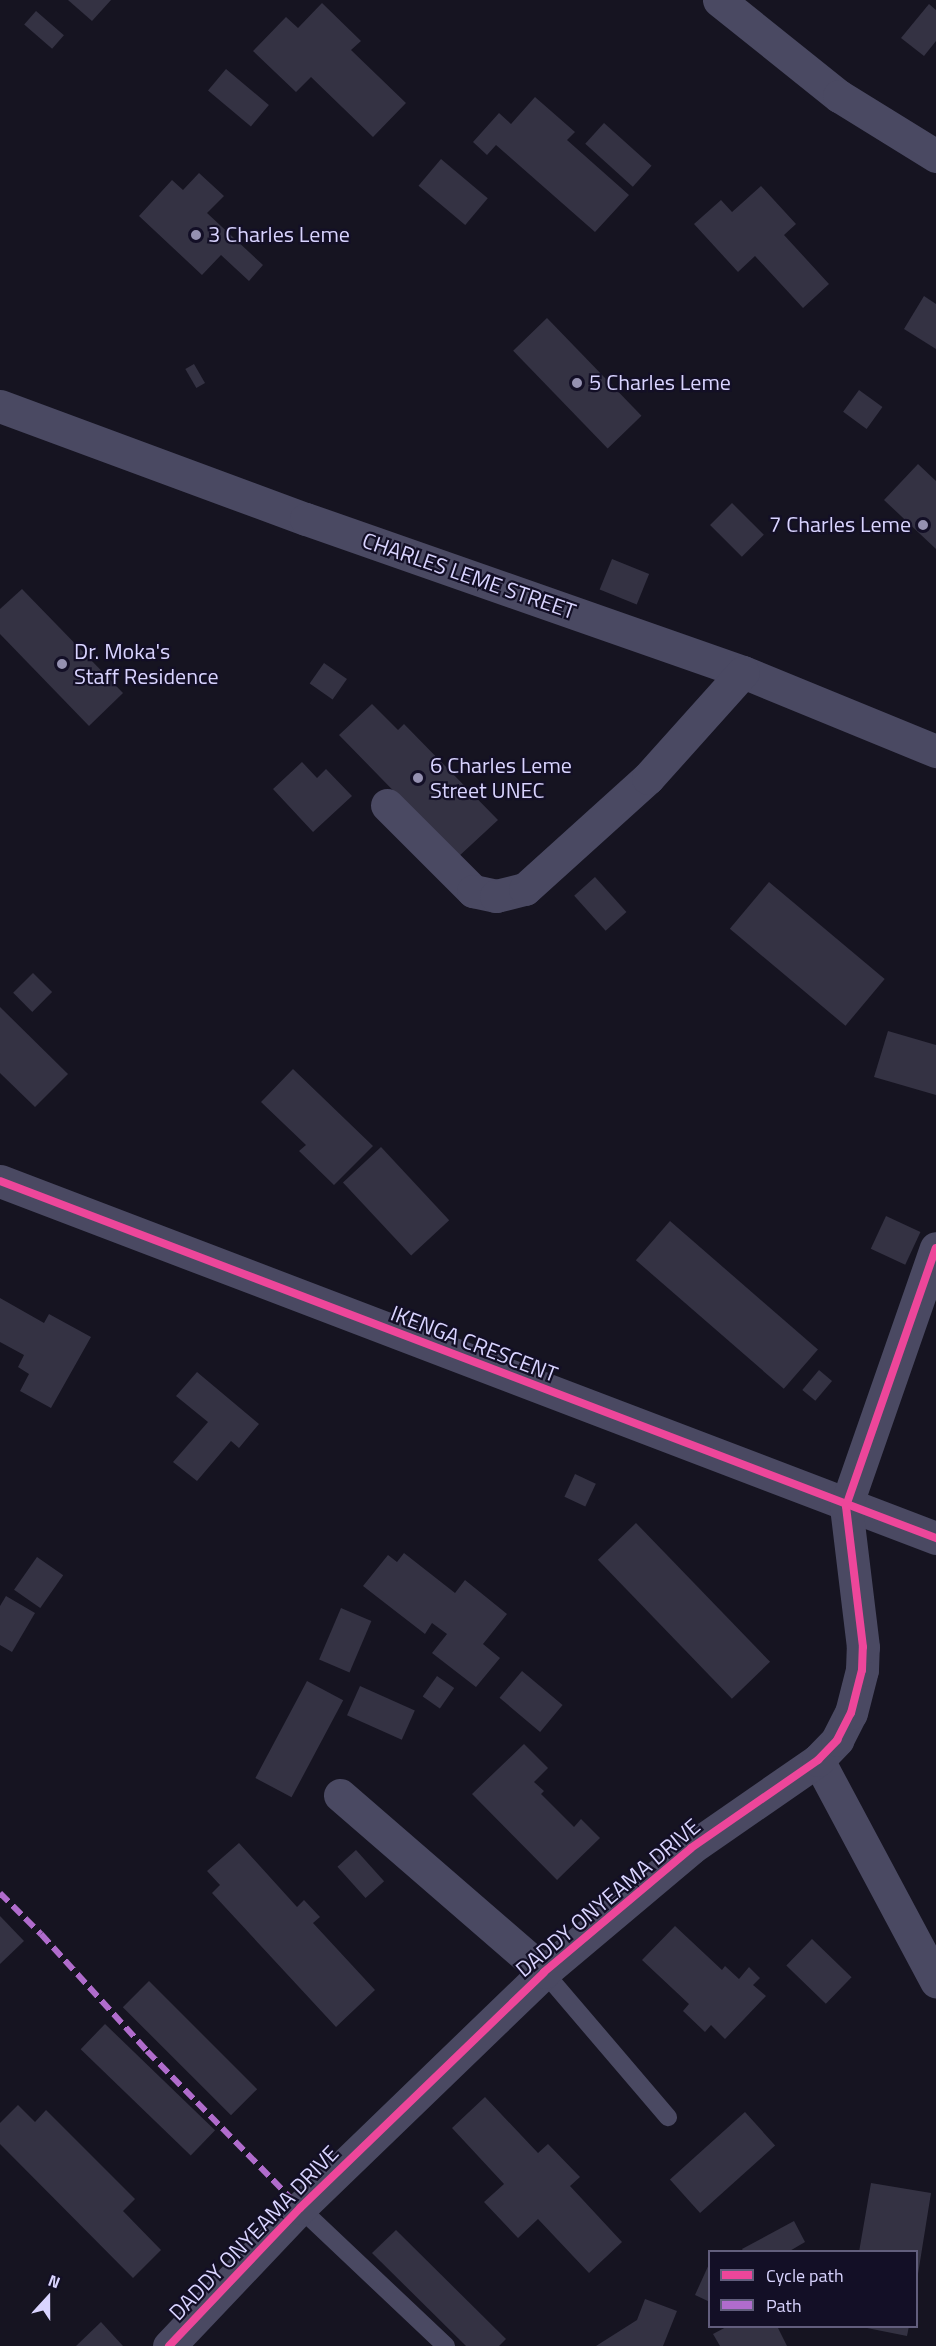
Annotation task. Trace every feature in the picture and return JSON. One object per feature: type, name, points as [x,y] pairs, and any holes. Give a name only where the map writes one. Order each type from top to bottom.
[{"type":"street","points":[[719,0],[839,96],[936,156]]},
{"type":"street","name":"CHARLES LEME STREET","points":[[0,406],[306,519],[743,672],[936,751]]},
{"type":"street","points":[[387,805],[473,891],[496,896],[525,889],[648,778],[743,672]]},
{"type":"street","name":"IKENGA CRESCENT","points":[[0,1181],[846,1506],[936,1538]]},
{"type":"street","points":[[846,1506],[936,1248]]},
{"type":"street","name":"DADDY ONYEAMA DRIVE","points":[[169,2346],[300,2208],[544,1972],[691,1848],[818,1760],[837,1740],[850,1713],[862,1670],[863,1647],[846,1506]]},
{"type":"street","points":[[818,1760],[936,1981]]},
{"type":"street","points":[[340,1795],[544,1972]]},
{"type":"lane","points":[[544,1972],[668,2118]]},
{"type":"lane","points":[[300,2208],[446,2346]]},
{"type":"building","points":[[68,0],[111,0],[92,21]]},
{"type":"building","points":[[322,3],[361,41],[351,50],[406,103],[373,137],[311,77],[296,92],[253,51],[286,17],[298,28]]},
{"type":"building","points":[[929,4],[936,10],[936,41],[924,56],[901,38]]},
{"type":"building","points":[[36,11],[64,35],[52,49],[24,25]]},
{"type":"building","points":[[226,69],[269,105],[251,126],[208,90]]},
{"type":"building","points":[[535,97],[575,132],[567,140],[629,195],[595,232],[496,145],[487,155],[473,142],[499,113],[511,124]]},
{"type":"building","points":[[604,123],[652,166],[633,187],[585,144]]},
{"type":"building","points":[[441,159],[488,198],[465,225],[419,186]]},
{"type":"building","name":"3 Charles Leme","points":[[199,173],[224,196],[207,213],[263,265],[249,281],[221,255],[202,275],[139,216],[172,180],[183,190]]},
{"type":"building","points":[[761,186],[796,224],[784,235],[829,284],[803,308],[755,256],[738,272],[694,224],[721,200],[732,212]]},
{"type":"building","points":[[924,296],[936,304],[936,349],[904,329]]},
{"type":"building","name":"5 Charles Leme","points":[[547,318],[641,416],[608,448],[513,351]]},
{"type":"building","points":[[194,364],[205,383],[196,388],[185,369]]},
{"type":"building","points":[[859,390],[882,407],[867,429],[843,412]]},
{"type":"building","name":"7 Charles Leme","points":[[918,464],[936,481],[936,549],[884,500]]},
{"type":"building","points":[[732,503],[764,535],[742,557],[710,525]]},
{"type":"building","points":[[612,559],[649,574],[637,605],[600,590]]},
{"type":"building","name":"Dr. Moka's Staff Residence","points":[[22,589],[123,693],[89,726],[0,634],[0,609]]},
{"type":"building","points":[[324,663],[347,679],[333,700],[310,683]]},
{"type":"building","name":"6 Charles Leme Street UNEC","points":[[372,704],[398,730],[404,724],[498,820],[458,857],[339,735]]},
{"type":"building","points":[[302,762],[317,778],[326,769],[352,796],[313,832],[273,789]]},
{"type":"building","points":[[595,877],[626,912],[606,931],[574,896]]},
{"type":"building","points":[[769,882],[885,979],[845,1026],[730,929]]},
{"type":"building","points":[[33,973],[52,992],[32,1012],[13,993]]},
{"type":"building","points":[[0,1007],[68,1074],[35,1107],[0,1073]]},
{"type":"building","points":[[888,1031],[936,1045],[936,1095],[874,1077]]},
{"type":"building","points":[[293,1069],[373,1146],[334,1185],[299,1151],[306,1145],[261,1102]]},
{"type":"building","points":[[381,1147],[449,1220],[411,1256],[343,1182]]},
{"type":"building","points":[[886,1216],[920,1232],[905,1265],[871,1249]]},
{"type":"building","points":[[670,1221],[818,1350],[784,1389],[636,1260]]},
{"type":"building","points":[[0,1298],[44,1323],[49,1314],[91,1337],[51,1408],[20,1391],[29,1374],[18,1367],[24,1355],[0,1342]]},
{"type":"building","points":[[819,1370],[832,1381],[815,1401],[802,1390]]},
{"type":"building","points":[[197,1372],[259,1424],[239,1448],[231,1441],[197,1481],[173,1462],[208,1422],[176,1396]]},
{"type":"building","points":[[575,1474],[596,1484],[585,1506],[564,1497]]},
{"type":"building","points":[[636,1523],[770,1662],[732,1699],[598,1560]]},
{"type":"building","points":[[404,1553],[455,1593],[465,1580],[507,1614],[483,1644],[500,1658],[476,1687],[432,1653],[447,1634],[432,1623],[425,1634],[363,1586],[388,1555],[397,1562]]},
{"type":"building","points":[[37,1557],[63,1575],[40,1608],[14,1590]]},
{"type":"building","points":[[6,1596],[35,1613],[12,1652],[0,1645],[0,1606]]},
{"type":"building","points":[[341,1608],[371,1621],[349,1672],[319,1660]]},
{"type":"building","points":[[522,1671],[563,1705],[540,1732],[500,1698]]},
{"type":"building","points":[[437,1676],[454,1688],[440,1709],[423,1696]]},
{"type":"building","points":[[307,1681],[343,1700],[292,1797],[255,1778]]},
{"type":"building","points":[[360,1686],[415,1710],[402,1740],[347,1715]]},
{"type":"building","points":[[524,1744],[548,1768],[534,1782],[544,1791],[541,1794],[574,1827],[581,1819],[600,1838],[557,1880],[472,1794]]},
{"type":"building","points":[[239,1843],[297,1907],[304,1900],[320,1917],[313,1923],[375,1990],[336,2027],[212,1893],[220,1885],[207,1871]]},
{"type":"building","points":[[356,1850],[384,1881],[366,1898],[337,1867]]},
{"type":"building","points":[[0,1916],[24,1941],[0,1964]]},
{"type":"building","points":[[675,1926],[722,1970],[725,1966],[739,1979],[749,1967],[760,1978],[753,1985],[766,1996],[725,2039],[711,2025],[705,2032],[683,2011],[689,2004],[642,1960]]},
{"type":"building","points":[[812,1939],[852,1977],[826,2004],[786,1966]]},
{"type":"building","points":[[149,1981],[257,2089],[231,2115],[123,2007]]},
{"type":"building","points":[[105,2024],[215,2130],[191,2155],[81,2049]]},
{"type":"building","points":[[485,2097],[538,2153],[548,2144],[580,2177],[570,2186],[622,2242],[589,2273],[538,2219],[518,2238],[484,2202],[504,2184],[452,2128]]},
{"type":"building","points":[[18,2105],[35,2122],[46,2110],[135,2199],[123,2211],[161,2250],[133,2278],[0,2144],[0,2123]]},
{"type":"building","points":[[745,2112],[775,2145],[700,2213],[670,2180]]},
{"type":"building","points":[[871,2183],[931,2193],[918,2274],[918,2250],[859,2250]]},
{"type":"building","points":[[794,2221],[805,2242],[791,2250],[742,2249]]},
{"type":"building","points":[[396,2230],[506,2339],[499,2346],[466,2346],[372,2253]]},
{"type":"building","points":[[708,2266],[708,2301],[695,2295]]},
{"type":"building","points":[[645,2299],[677,2311],[663,2346],[596,2346],[637,2320]]},
{"type":"building","points":[[101,2322],[123,2346],[76,2346]]},
{"type":"building","points":[[724,2328],[778,2328],[787,2346],[720,2346],[713,2334]]},
{"type":"building","points":[[867,2328],[909,2328],[907,2336]]},
{"type":"marked path","points":[[0,1893],[41,1934],[147,2051],[300,2208]]},
{"type":"cycle path","points":[[0,1181],[936,1538]]},
{"type":"cycle path","points":[[169,2346],[300,2208],[544,1972],[691,1848],[818,1760],[837,1740],[851,1713],[862,1670],[863,1647],[846,1506],[936,1248]]},
{"type":"place","name":"3 Charles Leme","points":[[196,235]]},
{"type":"place","name":"5 Charles Leme","points":[[577,383]]},
{"type":"place","name":"7 Charles Leme","points":[[923,525]]},
{"type":"place","name":"Dr. Moka's Staff Residence","points":[[62,664]]},
{"type":"place","name":"6 Charles Leme Street UNEC","points":[[418,778]]}]
